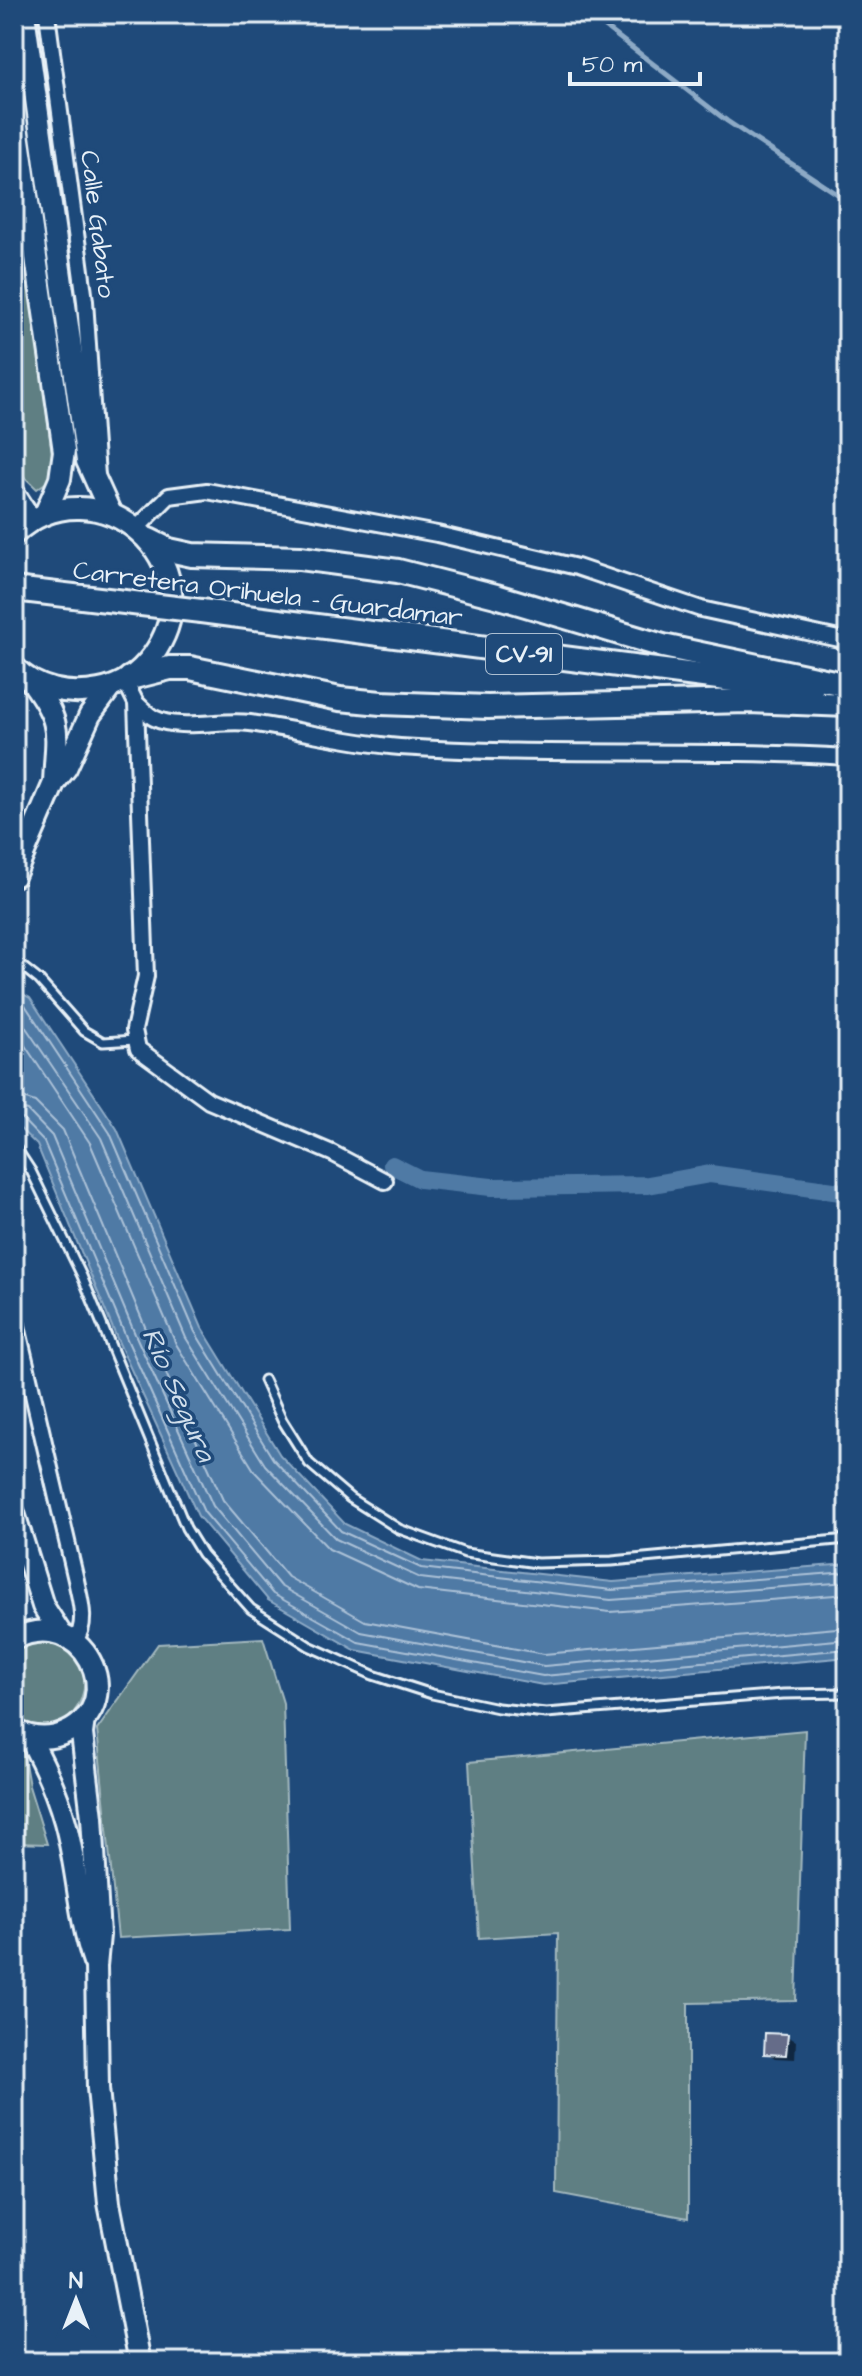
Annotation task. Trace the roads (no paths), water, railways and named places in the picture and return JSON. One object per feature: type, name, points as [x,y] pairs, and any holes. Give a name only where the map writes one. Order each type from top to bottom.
[{"type":"main road","points":[[24,14],[87,461],[111,514]]},
{"type":"main road","points":[[14,105],[64,451],[60,479],[25,526]]},
{"type":"main road","points":[[25,526],[67,508],[89,508],[111,514],[169,550],[192,555],[300,558],[398,571],[496,596],[663,646],[848,685]]},
{"type":"main road","points":[[14,876],[54,783],[66,768],[90,715],[122,682],[147,663],[160,645],[168,624],[172,602],[169,579],[161,558],[143,534]]},
{"type":"main road","name":"Carretera Orihuela - Guardamar","points":[[14,589],[848,695]]},
{"type":"main road","points":[[19,674],[57,691],[83,693],[170,668],[190,668],[340,699],[434,706],[749,701],[848,705]]},
{"type":"main road","points":[[19,674],[45,699],[58,729],[54,783]]},
{"type":"main road","points":[[14,1513],[43,1606],[68,1638],[86,1652],[96,1676],[94,1700],[84,1719],[73,1729],[44,1739],[22,1734]]},
{"type":"main road","points":[[14,1639],[37,1631],[68,1638]]},
{"type":"main road","points":[[84,1719],[82,1734],[92,1817],[99,1935],[96,1966],[98,2088],[109,2203],[140,2362]]},
{"type":"main road","points":[[22,1734],[44,1764],[65,1823],[84,1933],[96,1966]]},
{"type":"street","name":"Calle Gabato","points":[[47,14],[85,301],[97,488]]},
{"type":"street","points":[[14,488],[25,526]]},
{"type":"street","points":[[143,534],[169,496],[207,491],[453,537],[577,567],[701,609],[848,641]]},
{"type":"street","points":[[122,682],[136,703],[153,718],[174,724],[251,723],[396,747],[539,754],[687,752],[848,757]]},
{"type":"street","points":[[136,703],[146,976],[134,1030],[138,1049],[209,1101],[332,1153],[385,1181]]},
{"type":"street","points":[[14,1313],[76,1580],[82,1620],[80,1634],[68,1638]]},
{"type":"lane","points":[[14,960],[39,980],[84,1031],[103,1042],[135,1040]]},
{"type":"lane","points":[[14,1145],[31,1171],[82,1276],[186,1528],[202,1554],[251,1609],[309,1646],[373,1675],[432,1694],[498,1708],[546,1713],[783,1694],[848,1693]]},
{"type":"lane","points":[[264,1380],[282,1420],[309,1463],[350,1498],[399,1529],[465,1553],[537,1563],[612,1561],[848,1539]]},
{"type":"water","name":"Río Segura","points":[[14,989],[30,998],[117,1129],[202,1328],[280,1455],[345,1524],[422,1561],[613,1582],[848,1564],[848,1657],[543,1685],[355,1650],[268,1600],[198,1516],[118,1341],[37,1145],[14,1123]]},
{"type":"waterway","points":[[576,14],[604,26],[727,121],[848,201]]},
{"type":"waterway","points":[[392,1165],[420,1179],[491,1187],[648,1185],[710,1174],[848,1193]]}]
